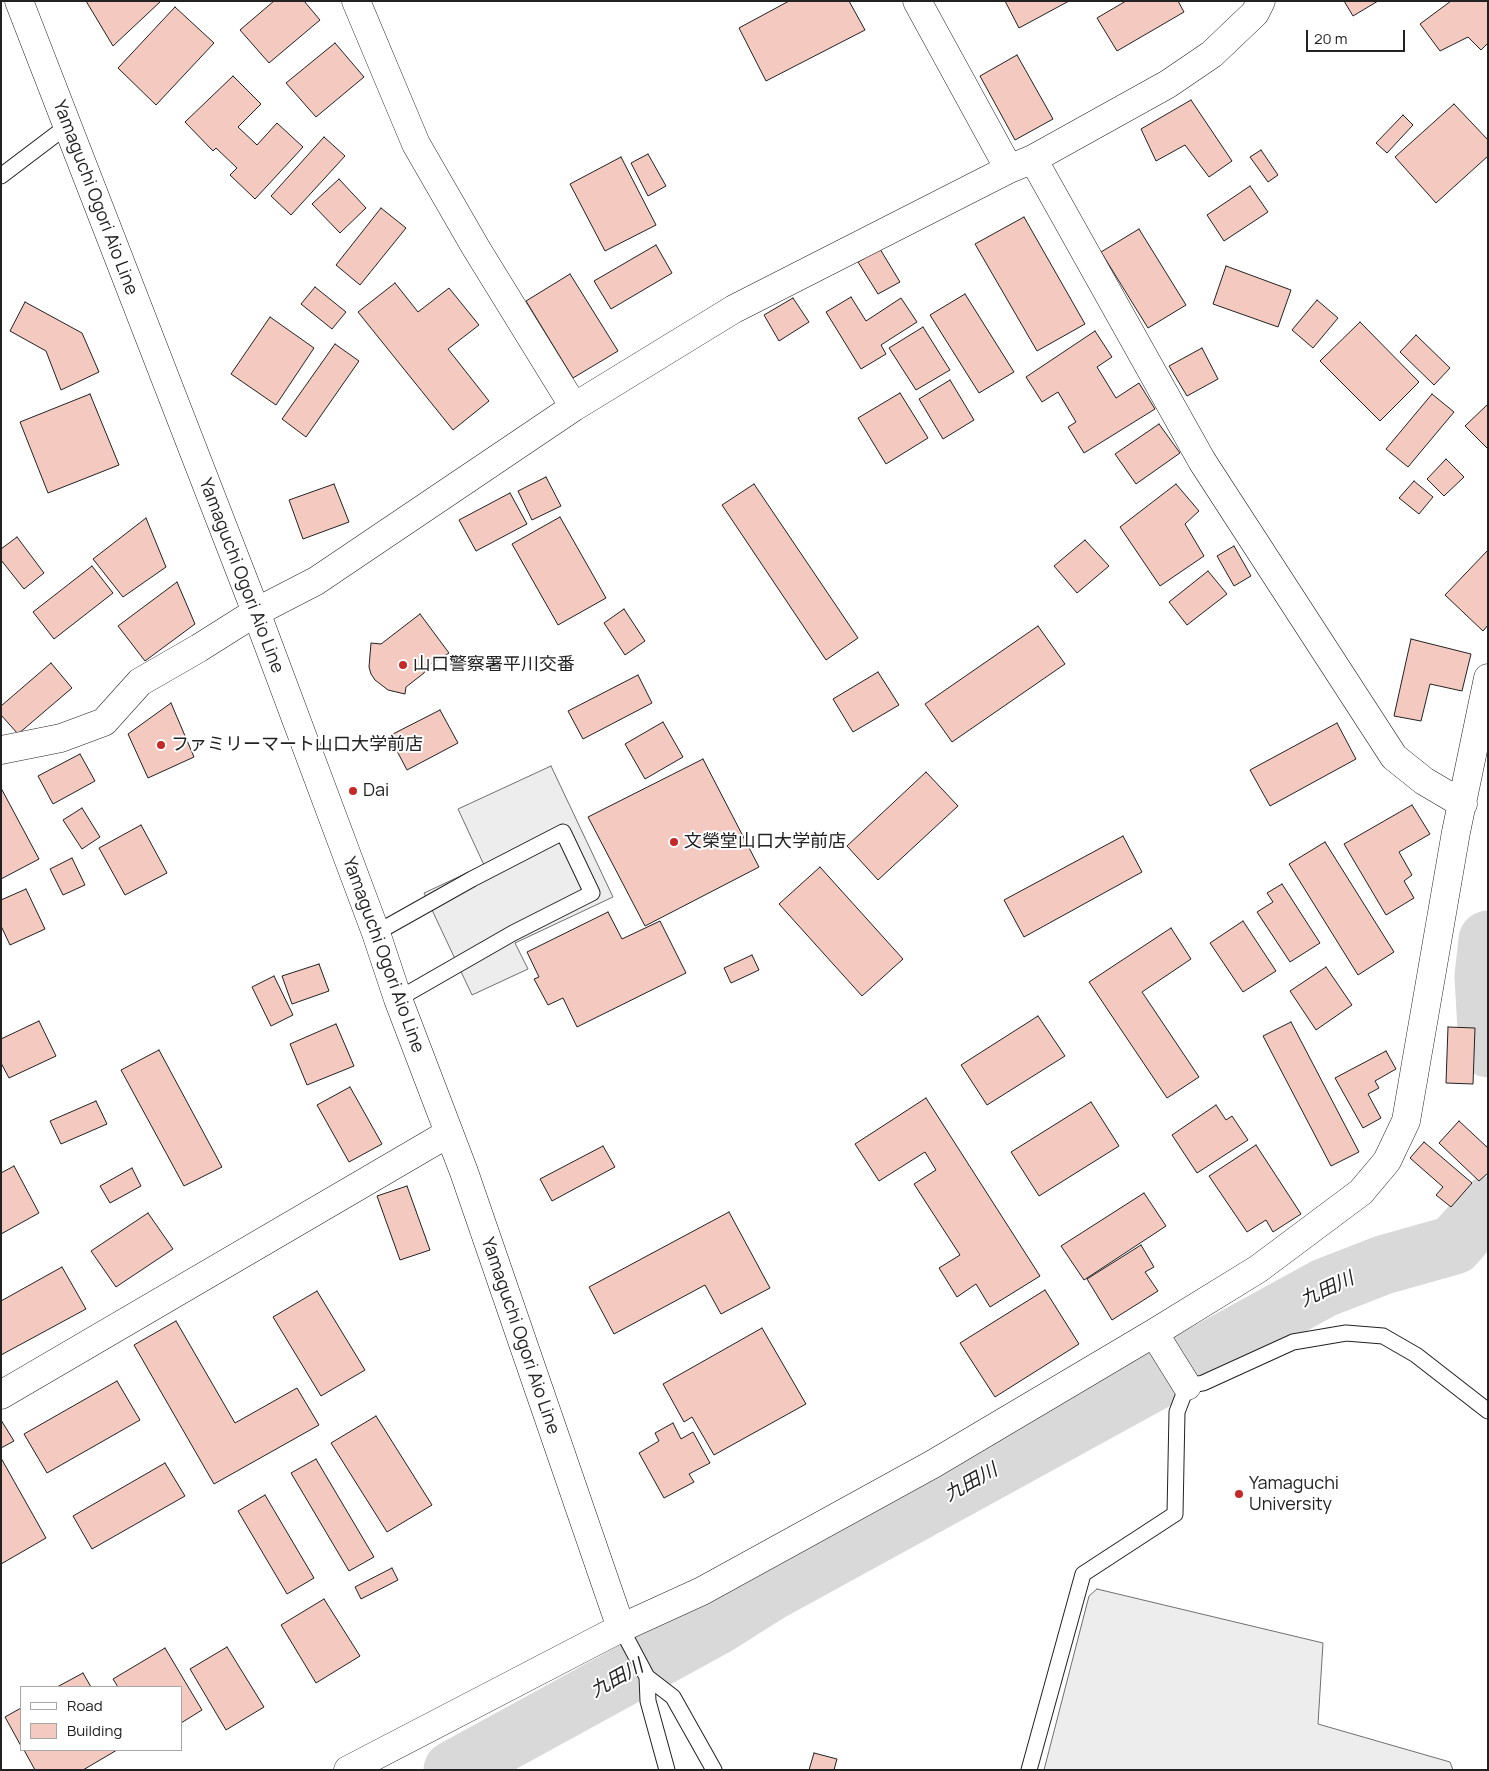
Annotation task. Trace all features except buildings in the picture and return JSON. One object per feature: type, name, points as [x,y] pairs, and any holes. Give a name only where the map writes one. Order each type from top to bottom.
[{"type":"street","name":"Yamaguchi Ogori Aio Line","points":[[19,1],[256,612],[376,933],[398,999],[450,1133],[621,1628]]},
{"type":"street","points":[[356,1],[416,144],[476,248],[574,407]]},
{"type":"street","points":[[918,1],[1021,164],[1202,461],[1394,757],[1424,781],[1462,804]]},
{"type":"street","points":[[1,750],[60,738],[104,722],[140,682],[256,612],[316,581],[574,407],[734,309],[1021,164],[1168,84],[1212,54],[1255,13],[1261,1]]},
{"type":"street","points":[[348,1770],[621,1628],[702,1591],[933,1464],[1258,1269],[1361,1192],[1387,1161],[1406,1121],[1456,832],[1488,678]]},
{"type":"street","points":[[1,1395],[450,1133]]},
{"type":"street","points":[[1154,1333],[1187,1386]]},
{"type":"lane","points":[[1,176],[67,126]]},
{"type":"lane","points":[[376,933],[472,879],[563,832],[592,893],[512,933],[398,999]]},
{"type":"lane","points":[[1029,1770],[1083,1574],[1175,1514],[1177,1412],[1187,1386],[1203,1383],[1293,1342],[1346,1333],[1383,1336],[1416,1355],[1488,1411]]},
{"type":"lane","points":[[621,1628],[647,1677],[672,1697],[714,1770]]},
{"type":"lane","points":[[647,1677],[648,1701],[667,1770]]},
{"type":"shaded area","points":[[551,766],[613,897],[515,943],[528,969],[472,995],[424,893],[484,865],[458,809]]},
{"type":"shaded area","points":[[1097,1589],[1323,1643],[1318,1724],[1450,1762],[1453,1770],[1044,1770],[1089,1596]]},
{"type":"waterway","name":"九田川","points":[[1488,940],[1484,976],[1488,1048]]},
{"type":"waterway","name":"九田川","points":[[453,1770],[714,1627],[768,1593],[1324,1288],[1383,1265],[1454,1245],[1488,1206]]},
{"type":"place","name":"山口警察署平川交番","points":[[403,665]]},
{"type":"place","name":"ファミリーマート山口大学前店","points":[[161,745]]},
{"type":"place","name":"Dai","points":[[353,791]]},
{"type":"place","name":"文榮堂山口大学前店","points":[[674,842]]},
{"type":"place","name":"Yamaguchi University","points":[[1239,1494]]}]
